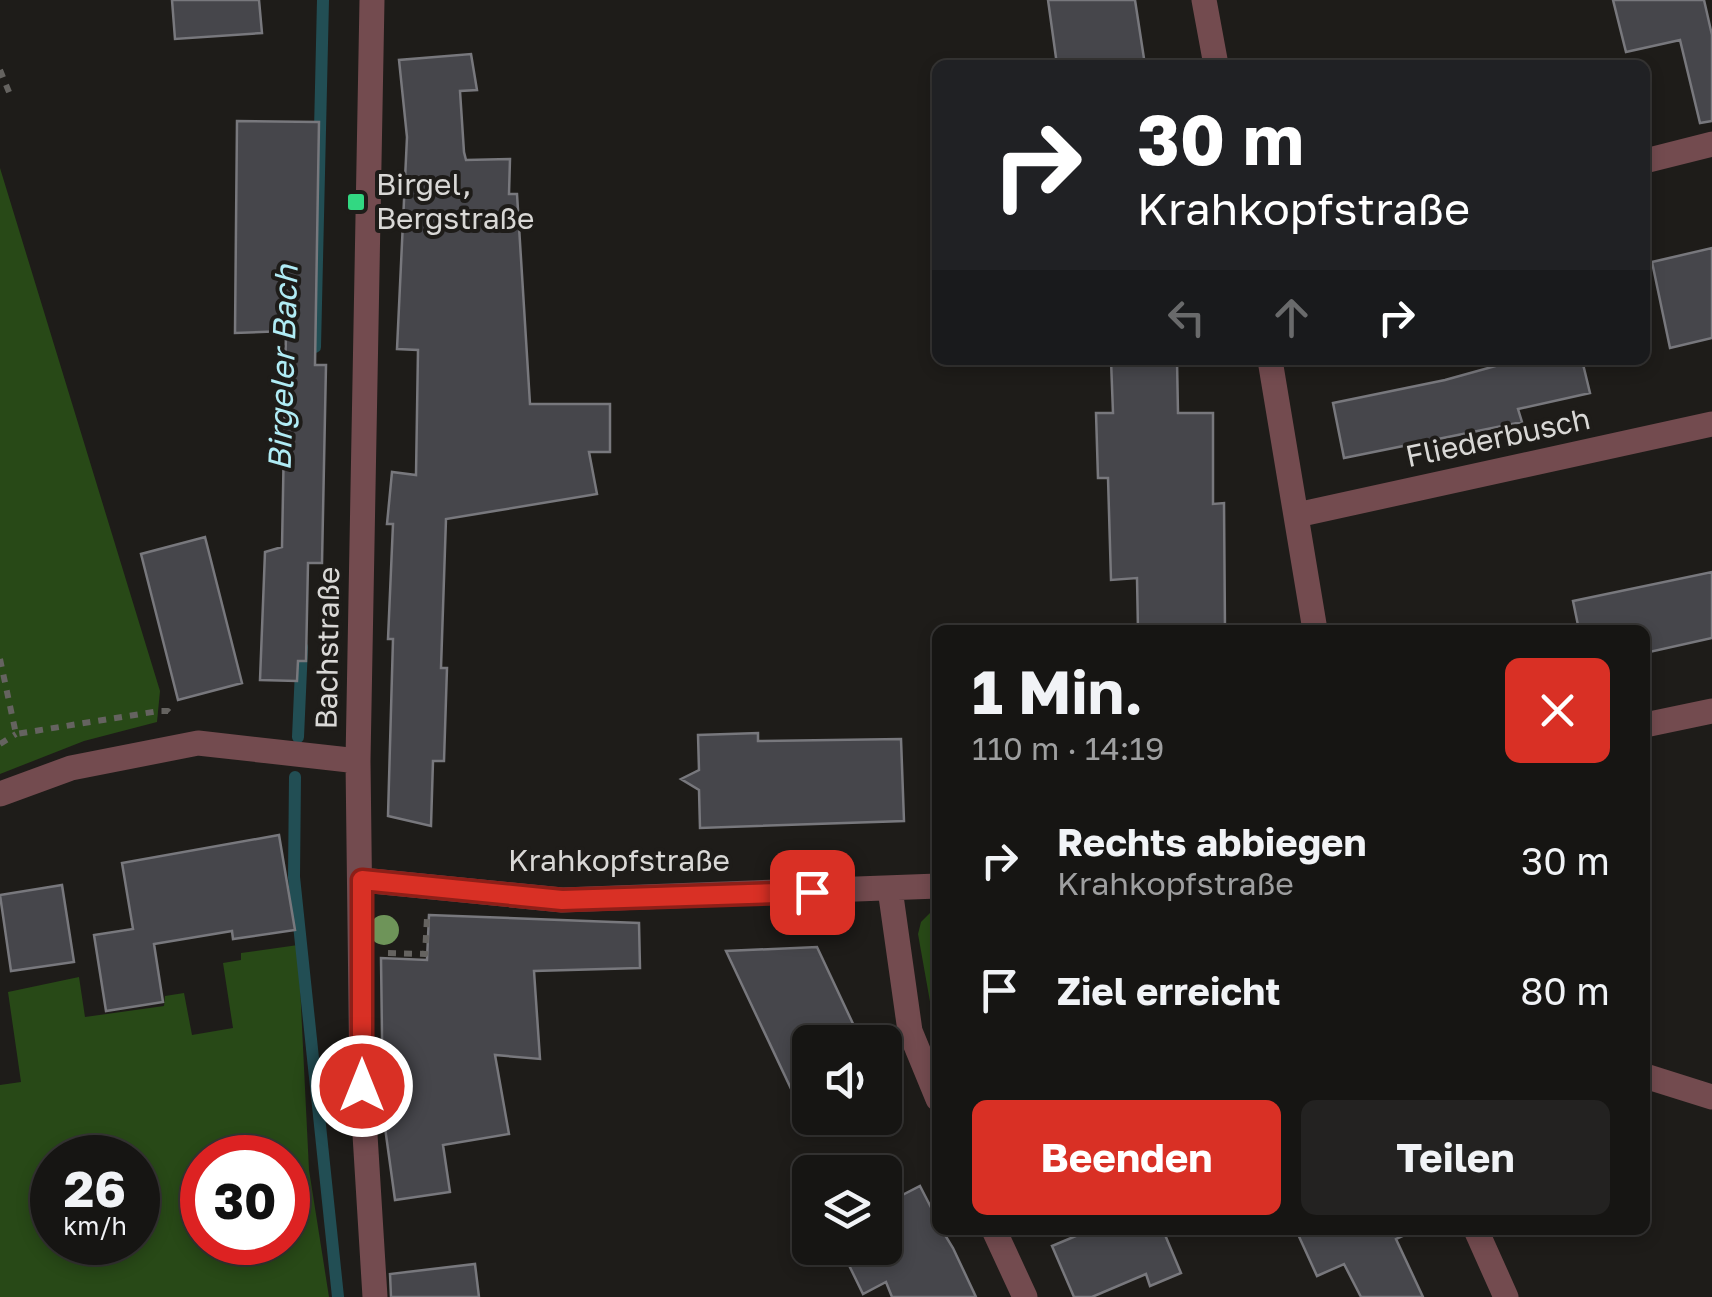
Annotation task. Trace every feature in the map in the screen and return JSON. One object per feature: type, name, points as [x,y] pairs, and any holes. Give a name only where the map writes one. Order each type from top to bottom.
[{"type":"street","name":"Bachstraße","points":[[372,0],[358,760],[362,1086],[375,1297]]},
{"type":"street","points":[[1208,1],[1215,60]]},
{"type":"street","points":[[1650,160],[1712,144]]},
{"type":"street","points":[[1271,365],[1314,625]]},
{"type":"street","name":"Fliederbusch","points":[[1298,515],[1712,424]]},
{"type":"street","points":[[1650,723],[1712,710]]},
{"type":"street","points":[[0,794],[71,768],[198,743],[358,760]]},
{"type":"street","name":"Krahkopfstraße","points":[[362,880],[562,900],[932,886]]},
{"type":"street","points":[[890,890],[910,1031],[932,1084]]},
{"type":"street","points":[[1650,1078],[1712,1097]]},
{"type":"street","points":[[996,1235],[1026,1297]]},
{"type":"street","points":[[1478,1235],[1506,1297]]},
{"type":"path","points":[[0,70],[11,97]]},
{"type":"path","points":[[0,659],[16,734]]},
{"type":"path","points":[[0,744],[16,734],[159,711]]},
{"type":"path","points":[[399,954],[426,954],[427,921]]},
{"type":"green space","points":[[0,168],[160,691],[157,722],[84,741],[0,774]]},
{"type":"green space","points":[[932,911],[932,1013],[918,934],[921,922]]},
{"type":"green space","points":[[298,945],[307,1135],[180,1135],[180,1265],[310,1265],[310,1176],[329,1297],[0,1297],[0,1085],[21,1082],[8,992],[79,977],[85,1017],[164,1006],[165,996],[184,993],[192,1035],[233,1028],[223,963],[241,960],[241,953]]},
{"type":"building","points":[[172,0],[259,0],[262,33],[175,39]]},
{"type":"building","points":[[1048,0],[1135,0],[1144,60],[1056,60]]},
{"type":"building","points":[[1613,0],[1704,0],[1712,35],[1712,121],[1700,123],[1680,40],[1626,52]]},
{"type":"building","points":[[471,54],[477,90],[460,91],[464,152],[466,160],[510,159],[509,194],[517,194],[530,404],[610,404],[610,452],[589,452],[597,494],[446,519],[441,668],[447,668],[444,761],[433,761],[431,826],[388,816],[393,639],[388,639],[393,524],[387,524],[392,472],[416,475],[418,350],[397,349],[407,137],[399,60]]},
{"type":"building","points":[[237,121],[319,122],[315,365],[326,365],[322,563],[308,563],[306,661],[298,661],[297,681],[260,680],[265,552],[282,547],[286,331],[235,333]]},
{"type":"building","points":[[1712,248],[1712,338],[1670,348],[1652,262]]},
{"type":"building","points":[[1111,365],[1177,365],[1178,413],[1213,413],[1213,504],[1224,503],[1225,625],[1138,625],[1137,578],[1111,580],[1108,478],[1098,478],[1096,413],[1113,413]]},
{"type":"building","points":[[1499,365],[1583,365],[1590,393],[1518,409],[1522,422],[1344,458],[1333,403]]},
{"type":"building","points":[[205,537],[242,683],[178,700],[141,554]]},
{"type":"building","points":[[1712,572],[1712,638],[1650,652],[1650,625],[1578,625],[1573,601]]},
{"type":"building","points":[[758,733],[758,741],[901,739],[904,821],[700,828],[699,790],[681,779],[699,770],[698,735]]},
{"type":"building","points":[[279,835],[295,930],[233,939],[232,931],[154,944],[163,1002],[106,1011],[94,935],[133,929],[122,863]]},
{"type":"building","points":[[62,885],[74,962],[11,971],[0,895]]},
{"type":"building","points":[[429,915],[639,923],[640,968],[534,971],[540,1059],[495,1055],[509,1134],[443,1145],[450,1192],[395,1200],[383,1113],[381,958],[427,960]]},
{"type":"building","points":[[817,947],[854,1025],[792,1025],[792,1091],[726,951]]},
{"type":"building","points":[[920,1186],[932,1209],[932,1235],[945,1235],[976,1297],[892,1297],[886,1282],[863,1294],[849,1265],[902,1265],[902,1195]]},
{"type":"building","points":[[1078,1235],[1165,1235],[1181,1273],[1150,1286],[1146,1274],[1092,1297],[1074,1297],[1052,1246]]},
{"type":"building","points":[[1298,1235],[1404,1235],[1396,1239],[1423,1297],[1361,1297],[1344,1264],[1317,1276]]},
{"type":"building","points":[[475,1264],[479,1297],[391,1297],[390,1274]]},
{"type":"waterway","name":"Birgeler Bach","points":[[315,347],[323,0]]},
{"type":"waterway","name":"Birgeler Bach","points":[[298,737],[302,647]]},
{"type":"waterway","name":"Birgeler Bach","points":[[295,777],[294,877],[338,1297]]},
{"type":"place","name":"Birgel, Bergstraße","points":[[356,202]]},
{"type":"route","points":[[362,1086],[362,880],[562,900],[812,892]]}]
